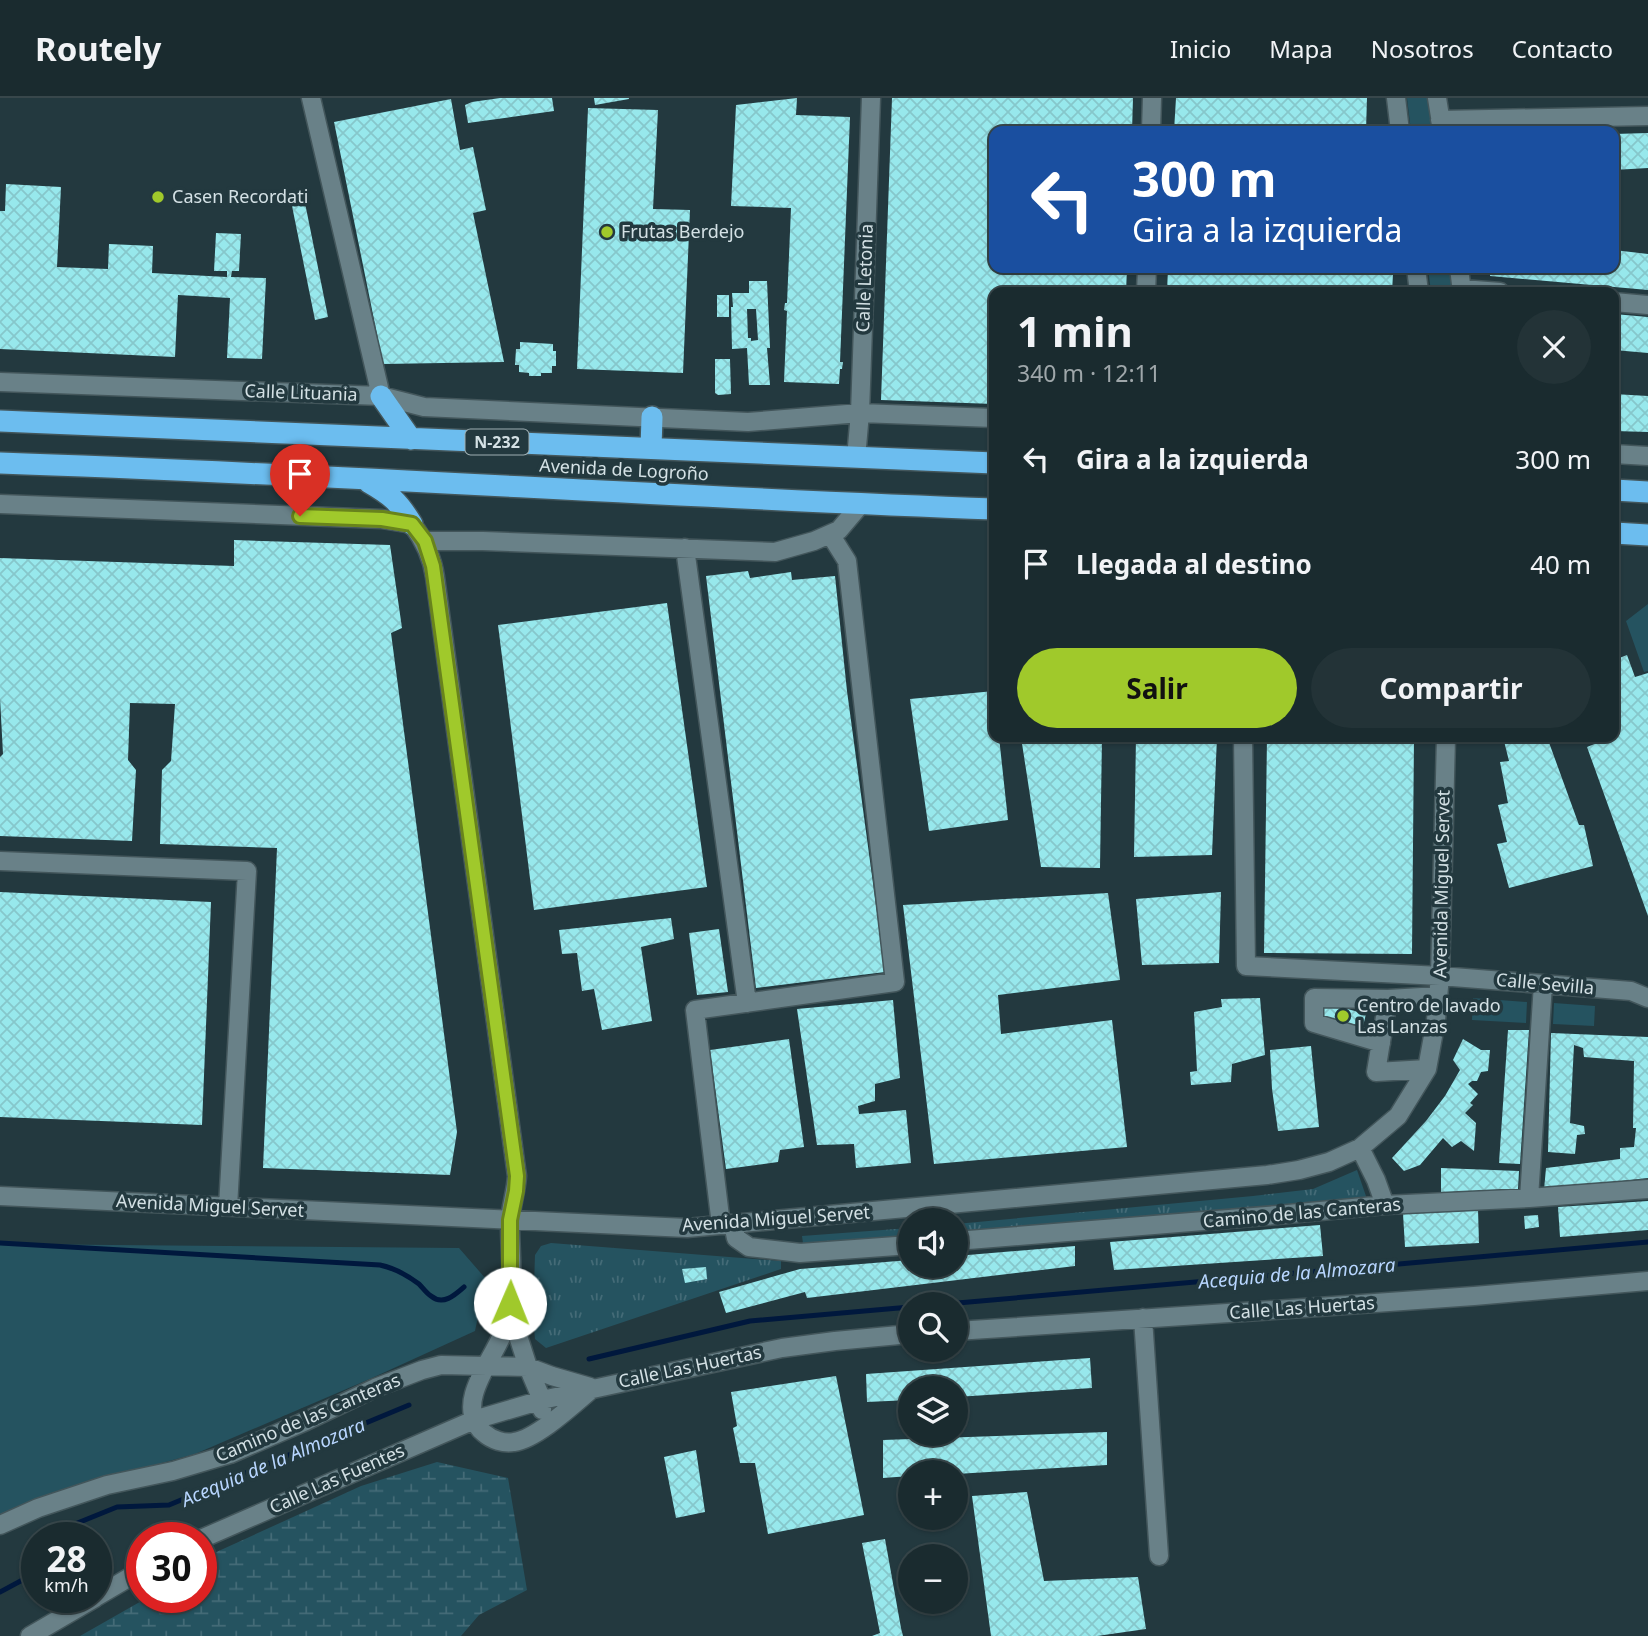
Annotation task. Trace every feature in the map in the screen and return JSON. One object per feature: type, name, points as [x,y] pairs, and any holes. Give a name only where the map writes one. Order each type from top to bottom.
[{"type":"highway","points":[[373,437],[381,396]]},
{"type":"highway","points":[[381,396],[411,439]]},
{"type":"highway","points":[[651,448],[652,417]]},
{"type":"highway","name":"Avenida de Logroño","points":[[0,421],[989,463]]},
{"type":"highway","name":"Avenida de Logroño","points":[[0,463],[180,469],[861,505],[989,509]]},
{"type":"highway","points":[[363,480],[392,496],[418,532]]},
{"type":"highway","points":[[1619,490],[1648,486]]},
{"type":"highway","points":[[1619,490],[1648,492]]},
{"type":"highway","points":[[1619,533],[1648,535]]},
{"type":"street","name":"Calle Lituania","points":[[0,382],[381,396],[311,98]]},
{"type":"street","name":"Calle Letonia","points":[[856,458],[860,413],[871,98]]},
{"type":"street","points":[[1151,126],[1152,98]]},
{"type":"street","points":[[1396,98],[1399,126]]},
{"type":"street","points":[[1437,98],[1441,126],[1648,116]]},
{"type":"street","points":[[1619,302],[1648,305]]},
{"type":"street","points":[[381,396],[425,407],[748,422],[860,413],[989,418]]},
{"type":"street","points":[[1619,454],[1648,456]]},
{"type":"street","points":[[0,504],[382,519],[418,532],[483,541],[775,552],[814,541],[839,530],[861,505]]},
{"type":"street","points":[[418,532],[435,577],[517,1176],[510,1220],[510,1311],[542,1400],[542,1415],[535,1434]]},
{"type":"street","points":[[830,534],[847,561],[895,982],[695,1010],[727,1225],[736,1238],[749,1247],[800,1252],[898,1246]]},
{"type":"street","points":[[685,548],[747,1003]]},
{"type":"street","name":"Calle Sevilla","points":[[1243,742],[1246,966],[1440,976],[1631,991],[1648,998]]},
{"type":"street","name":"Avenida Miguel Servet","points":[[0,1196],[687,1228],[1267,1175],[1329,1162],[1360,1148],[1398,1116],[1427,1069],[1439,996],[1446,742]]},
{"type":"street","points":[[0,861],[247,871],[228,1207]]},
{"type":"street","points":[[1528,1198],[1542,984]]},
{"type":"street","points":[[1381,1043],[1314,1023],[1314,998],[1388,999],[1439,996]]},
{"type":"street","points":[[1388,999],[1376,1072],[1427,1069]]},
{"type":"street","points":[[1360,1148],[1385,1205]]},
{"type":"street","name":"Camino de las Canteras","points":[[968,1240],[1385,1205],[1648,1189]]},
{"type":"street","name":"Calle Las Huertas","points":[[968,1330],[1474,1296],[1648,1281]]},
{"type":"street","points":[[510,1311],[476,1390],[447,1431],[467,1437],[515,1442],[535,1434],[593,1388]]},
{"type":"street","points":[[1143,1318],[1159,1556]]},
{"type":"street","name":"Calle Las Huertas","points":[[474,1420],[593,1388],[782,1348],[898,1335]]},
{"type":"street","name":"Camino de las Canteras","points":[[0,1525],[38,1508],[107,1485],[173,1471],[230,1454],[375,1388],[441,1365],[528,1367],[593,1388]]},
{"type":"street","points":[[457,1365],[476,1390],[472,1412],[474,1420],[481,1431],[491,1438]]},
{"type":"street","name":"Calle Las Fuentes","points":[[217,1532],[474,1420]]},
{"type":"street","points":[[30,1636],[69,1613]]},
{"type":"green space","points":[[1407,98],[1429,98],[1432,126],[1410,126]]},
{"type":"green space","points":[[1429,273],[1452,273],[1453,287],[1430,287]]},
{"type":"green space","points":[[1648,604],[1648,671],[1644,672],[1626,621]]},
{"type":"green space","points":[[1473,998],[1527,1002],[1526,1023],[1472,1020]]},
{"type":"green space","points":[[1554,1003],[1595,1006],[1594,1026],[1553,1024]]},
{"type":"green space","points":[[1357,1170],[1368,1202],[968,1236],[968,1223],[1313,1189]]},
{"type":"green space","points":[[898,1229],[898,1242],[804,1250],[802,1236]]},
{"type":"green space","points":[[551,1243],[781,1261],[781,1269],[546,1348],[535,1339],[535,1255],[541,1246]]},
{"type":"green space","points":[[0,1244],[459,1248],[486,1279],[475,1331],[195,1454],[51,1493],[0,1516]]},
{"type":"green space","points":[[437,1462],[508,1478],[527,1590],[479,1615],[461,1636],[80,1636],[126,1610],[126,1613],[217,1613],[217,1552],[361,1486]]},
{"type":"building","points":[[500,98],[552,98],[554,111],[468,123],[465,105]]},
{"type":"building","points":[[594,98],[629,98],[629,99],[595,105]]},
{"type":"building","points":[[797,98],[796,115],[850,117],[840,362],[843,362],[839,384],[784,382],[787,311],[784,310],[787,303],[791,208],[731,206],[736,105]]},
{"type":"building","points":[[892,98],[1133,98],[1132,126],[989,126],[989,273],[1127,273],[1126,287],[989,287],[989,404],[881,400]]},
{"type":"building","points":[[1176,98],[1367,98],[1366,126],[1174,126]]},
{"type":"building","points":[[451,99],[460,150],[473,147],[486,210],[473,213],[504,362],[383,364],[334,122]]},
{"type":"building","points":[[588,108],[658,110],[653,209],[690,210],[683,373],[577,369]]},
{"type":"building","points":[[1648,133],[1648,168],[1619,170],[1619,134]]},
{"type":"building","points":[[6,184],[61,187],[57,267],[108,269],[109,244],[153,246],[152,273],[227,277],[227,271],[214,271],[216,233],[241,234],[239,271],[232,271],[231,277],[266,278],[262,359],[227,358],[230,298],[178,295],[175,357],[0,349],[0,211],[5,211]]},
{"type":"building","points":[[304,198],[328,317],[315,320],[291,201]]},
{"type":"building","points":[[1619,251],[1648,254],[1648,290],[1490,276],[1490,273],[1619,273]]},
{"type":"building","points":[[1168,273],[1393,274],[1392,287],[1167,287]]},
{"type":"building","points":[[749,281],[767,281],[770,385],[749,385],[747,348],[732,349],[732,293],[749,293]],"holes":[[[747,309],[756,309],[758,340],[751,341],[751,338],[748,338]]]},
{"type":"building","points":[[717,295],[729,295],[729,317],[717,317]]},
{"type":"building","points":[[1619,314],[1648,317],[1648,353],[1619,350]]},
{"type":"building","points":[[520,342],[553,344],[556,366],[552,366],[552,373],[529,376],[529,373],[519,372],[519,365],[515,365],[516,349],[520,349]]},
{"type":"building","points":[[715,359],[730,359],[731,394],[715,393]]},
{"type":"building","points":[[1619,394],[1648,396],[1648,432],[1619,431]]},
{"type":"building","points":[[234,540],[390,545],[402,628],[391,633],[457,1132],[450,1175],[263,1168],[277,848],[160,844],[162,770],[171,761],[175,704],[130,703],[128,760],[136,770],[132,841],[0,836],[0,757],[3,754],[0,698],[0,558],[234,566]]},
{"type":"building","points":[[748,571],[750,578],[791,572],[792,580],[835,576],[847,691],[885,972],[756,988],[706,576]]},
{"type":"building","points":[[667,603],[707,887],[534,910],[498,625]]},
{"type":"building","points":[[1627,655],[1635,677],[1648,673],[1648,916],[1587,747],[1600,742],[1619,742],[1619,658]]},
{"type":"building","points":[[989,691],[989,742],[1000,742],[1008,820],[929,831],[910,699]]},
{"type":"building","points":[[1022,742],[1102,742],[1100,868],[1041,867]]},
{"type":"building","points":[[1136,742],[1217,742],[1212,855],[1134,857]]},
{"type":"building","points":[[1267,742],[1414,742],[1412,954],[1264,953]]},
{"type":"building","points":[[1504,742],[1549,742],[1579,825],[1584,825],[1593,866],[1509,888],[1497,844],[1507,842],[1498,805],[1508,803],[1500,762],[1509,761]]},
{"type":"building","points":[[0,892],[211,902],[202,1125],[0,1117]]},
{"type":"building","points":[[1221,892],[1219,963],[1142,965],[1136,899]]},
{"type":"building","points":[[1108,893],[1120,980],[998,995],[1001,1034],[1112,1020],[1127,1147],[934,1164],[903,905]]},
{"type":"building","points":[[671,918],[674,939],[641,947],[652,1021],[602,1030],[594,989],[582,991],[577,953],[562,954],[559,930]]},
{"type":"building","points":[[719,929],[728,992],[697,995],[689,933]]},
{"type":"building","points":[[1260,998],[1265,1055],[1232,1064],[1231,1082],[1191,1085],[1190,1072],[1197,1071],[1194,1012],[1222,1007],[1221,999]]},
{"type":"building","points":[[893,1000],[900,1078],[875,1084],[875,1101],[858,1106],[859,1114],[906,1110],[911,1163],[856,1168],[854,1144],[817,1145],[797,1009]]},
{"type":"building","name":"Centro de lavado Las Lanzas","points":[[1325,1003],[1366,1014],[1363,1026],[1321,1018]]},
{"type":"building","points":[[1508,1030],[1529,1030],[1520,1164],[1499,1163]]},
{"type":"building","points":[[1551,1033],[1648,1037],[1648,1178],[1544,1190],[1546,1168],[1620,1159],[1620,1148],[1634,1147],[1636,1128],[1633,1128],[1634,1061],[1584,1057],[1583,1048],[1574,1045],[1570,1123],[1584,1126],[1585,1134],[1577,1135],[1575,1154],[1548,1152]]},
{"type":"building","points":[[789,1039],[804,1147],[780,1150],[778,1162],[726,1169],[710,1050]]},
{"type":"building","points":[[1463,1039],[1481,1050],[1490,1050],[1488,1071],[1481,1072],[1477,1081],[1468,1084],[1478,1094],[1465,1113],[1476,1123],[1474,1151],[1461,1141],[1452,1147],[1443,1138],[1420,1165],[1404,1171],[1392,1158],[1445,1096],[1460,1070],[1453,1060]]},
{"type":"building","points":[[1311,1046],[1319,1127],[1278,1131],[1270,1050]]},
{"type":"building","points":[[1441,1168],[1519,1171],[1518,1189],[1441,1194]]},
{"type":"building","points":[[1648,1201],[1648,1230],[1560,1237],[1558,1207]]},
{"type":"building","points":[[1478,1209],[1479,1243],[1405,1247],[1403,1214]]},
{"type":"building","points":[[1538,1215],[1539,1227],[1525,1229],[1524,1216]]},
{"type":"building","points":[[1320,1225],[1323,1256],[1114,1270],[1110,1242]]},
{"type":"building","points":[[1075,1246],[1075,1266],[807,1298],[805,1292],[726,1313],[719,1292],[800,1269],[898,1261],[898,1278],[968,1278],[968,1255]]},
{"type":"building","points":[[706,1267],[707,1279],[685,1283],[682,1269]]},
{"type":"building","points":[[1090,1358],[1092,1388],[968,1396],[968,1376],[898,1376],[898,1401],[867,1402],[866,1374]]},
{"type":"building","points":[[836,1376],[864,1515],[768,1534],[755,1463],[740,1463],[733,1428],[737,1426],[731,1392]]},
{"type":"building","points":[[1107,1432],[1107,1465],[968,1473],[968,1460],[898,1460],[898,1477],[883,1478],[883,1440],[898,1439],[898,1446],[968,1446],[968,1437]]},
{"type":"building","points":[[696,1450],[705,1512],[676,1518],[664,1457]]},
{"type":"building","points":[[1027,1492],[1044,1581],[1138,1577],[1146,1629],[1097,1636],[991,1636],[972,1496]]},
{"type":"building","points":[[885,1539],[903,1636],[872,1636],[880,1633],[862,1543]]},
{"type":"waterway","name":"Acequia de la Almozara","points":[[968,1302],[1648,1242]]},
{"type":"waterway","points":[[0,1243],[380,1265],[405,1275],[429,1295],[440,1300],[449,1298],[464,1287]]},
{"type":"waterway","name":"Acequia de la Almozara","points":[[589,1359],[750,1321],[898,1308]]},
{"type":"waterway","name":"Acequia de la Almozara","points":[[80,1522],[117,1507],[169,1505],[409,1405]]},
{"type":"waterway","name":"Acequia de la Almozara","points":[[0,1592],[21,1581]]},
{"type":"place","name":"Casen Recordati","points":[[158,197]]},
{"type":"place","name":"Frutas Berdejo","points":[[607,232]]},
{"type":"place","name":"Centro de lavado Las Lanzas","points":[[1343,1016]]},
{"type":"route","points":[[300,516],[382,519],[412,524],[425,541],[433,566],[517,1176],[510,1220],[510,1303]]}]
